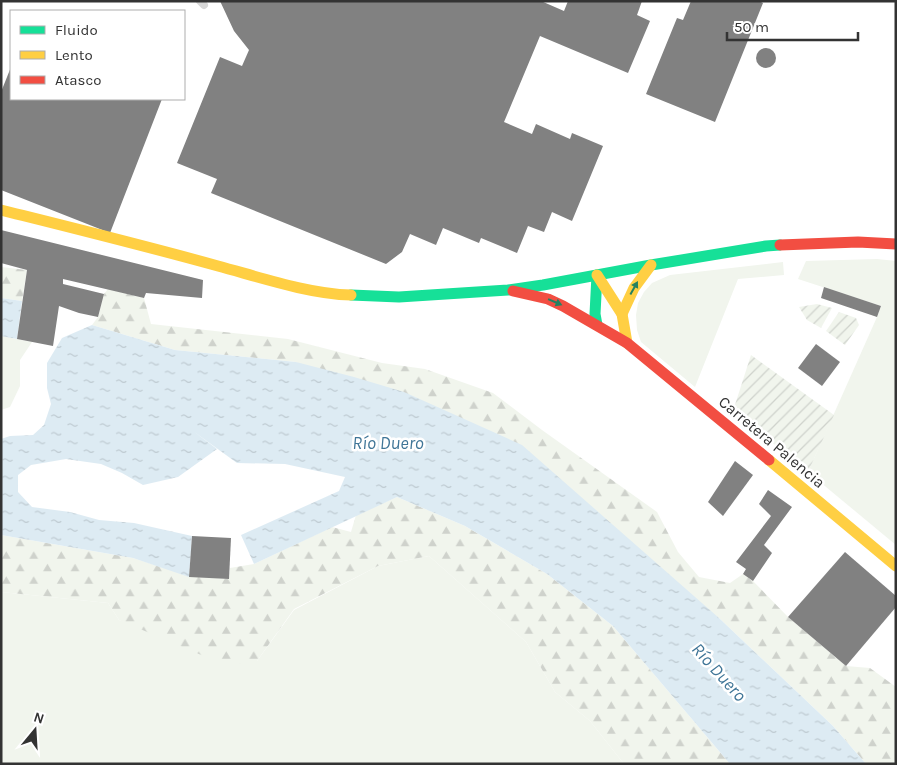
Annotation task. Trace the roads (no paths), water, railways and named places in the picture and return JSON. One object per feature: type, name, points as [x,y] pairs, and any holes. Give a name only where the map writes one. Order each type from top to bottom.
[{"type":"main road","points":[[1,210],[302,288],[340,295],[399,297],[508,290],[766,246],[858,242],[896,244]]},
{"type":"main road","points":[[622,314],[627,299],[639,278],[651,265]]},
{"type":"main road","points":[[596,275],[622,314],[627,344]]},
{"type":"main road","points":[[596,275],[595,314],[597,325]]},
{"type":"main road","name":"Carretera Palencia","points":[[508,290],[548,299],[597,325],[627,344],[896,566]]},
{"type":"water","points":[[1,298],[22,301],[17,339],[1,336]]},
{"type":"water","name":"Río Duero","points":[[92,325],[175,350],[296,362],[354,377],[404,392],[522,445],[719,618],[833,726],[866,764],[730,764],[613,626],[547,574],[465,526],[397,497],[254,564],[241,535],[339,491],[345,477],[285,464],[237,463],[193,431],[217,449],[178,477],[143,485],[101,464],[66,459],[31,465],[18,475],[18,492],[32,507],[70,512],[99,520],[134,523],[192,536],[189,577],[133,558],[1,535],[1,439],[10,436],[33,435],[44,425],[51,404],[47,388],[47,363],[62,338]]}]
